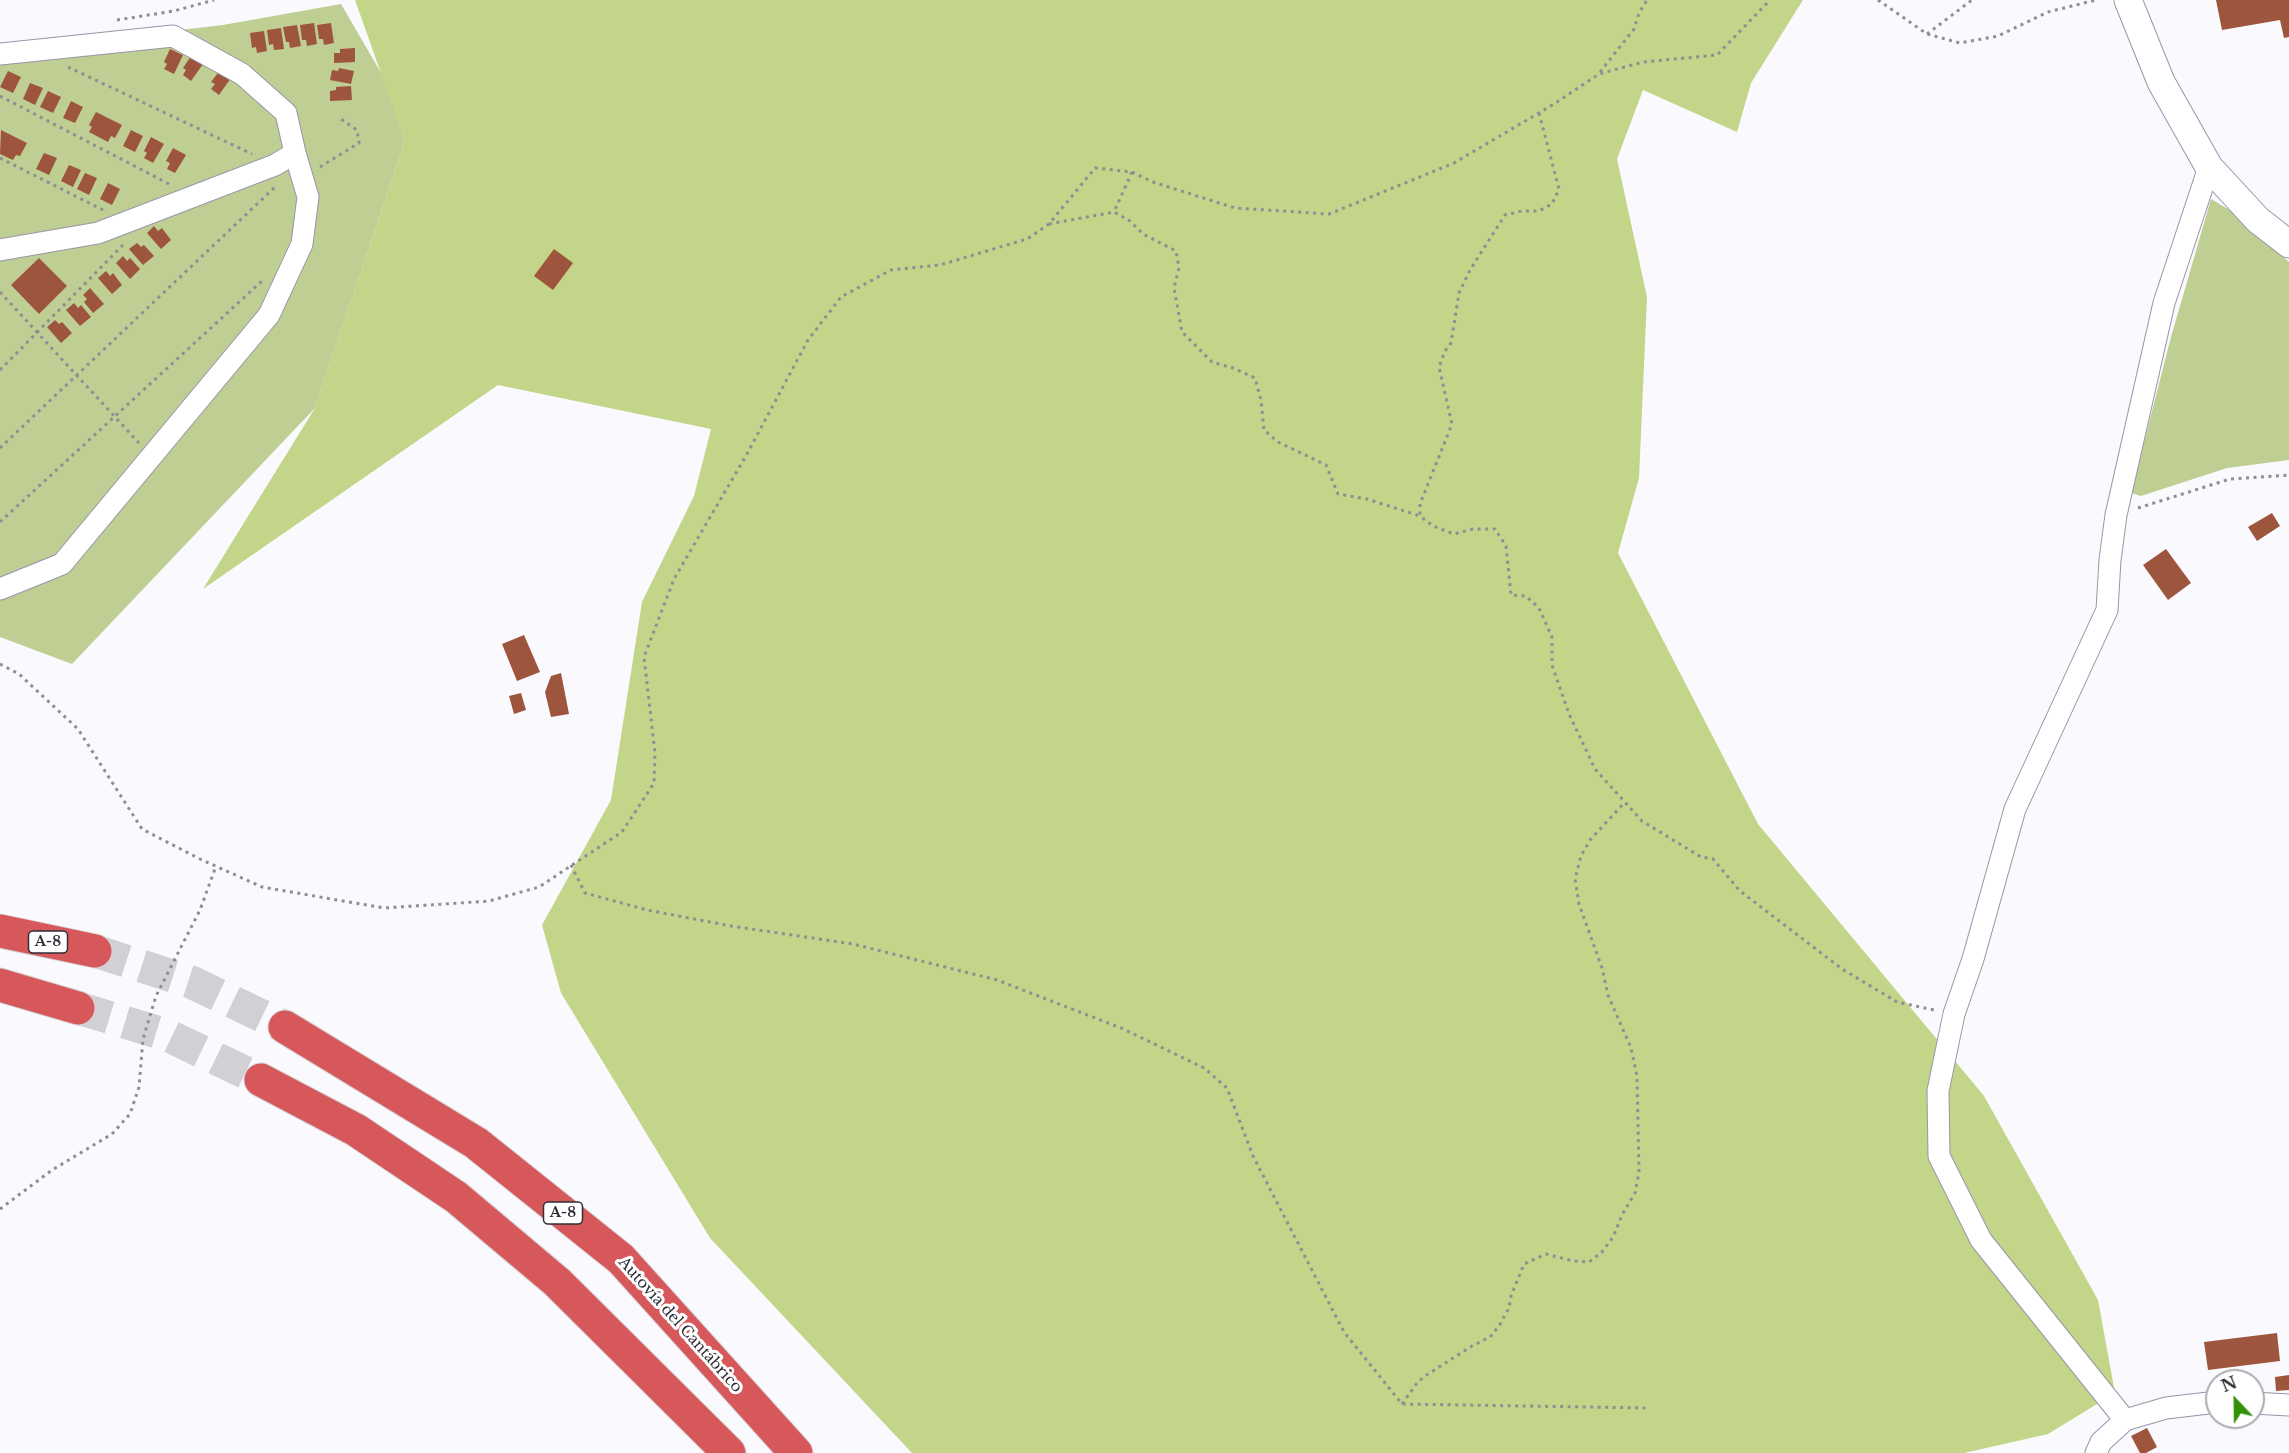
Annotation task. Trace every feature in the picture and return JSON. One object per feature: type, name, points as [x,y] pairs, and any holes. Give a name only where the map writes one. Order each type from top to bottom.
[{"type":"highway","points":[[0,914],[54,943]]},
{"type":"highway","name":"A-8","points":[[0,931],[95,951]]},
{"type":"highway","points":[[0,985],[78,1008],[0,993]]},
{"type":"highway","name":"Autovía del Cantábrico","points":[[285,1027],[476,1143],[621,1259],[796,1453]]},
{"type":"highway","points":[[261,1080],[356,1130],[456,1197],[557,1282],[729,1453]]},
{"type":"street","points":[[2128,0],[2162,82],[2209,166],[2258,219],[2289,244]]},
{"type":"street","points":[[0,54],[173,36],[242,74],[286,113],[308,198],[302,244],[269,315],[62,564],[0,590]]},
{"type":"street","points":[[0,250],[98,233],[126,232],[193,196],[275,165],[295,153]]},
{"type":"street","points":[[2125,1420],[1981,1240],[1940,1156],[1938,1090],[1954,1014],[1973,958],[2015,809],[2107,610],[2116,514],[2164,303],[2209,166]]},
{"type":"street","points":[[2097,1453],[2101,1442],[2125,1420],[2166,1408],[2205,1403]]},
{"type":"street","points":[[2265,1404],[2289,1406]]},
{"type":"path","points":[[1599,74],[1634,29],[1639,13],[1647,0]]},
{"type":"path","points":[[0,664],[19,674],[78,729],[142,829],[262,887],[384,908],[489,900],[539,887],[622,832],[654,783],[655,753],[644,657],[674,579],[747,454],[808,340],[841,297],[891,270],[940,265],[1028,239],[1048,224],[1095,168],[1132,172],[1153,182],[1234,208],[1329,214],[1454,163],[1539,114],[1599,74],[1643,62],[1717,55],[1770,0]]},
{"type":"path","points":[[1878,0],[1927,34],[1960,43],[1998,36],[2048,12],[2096,0]]},
{"type":"path","points":[[1927,34],[1972,0]]},
{"type":"path","points":[[34,51],[275,165]]},
{"type":"path","points":[[0,96],[193,196]]},
{"type":"path","points":[[1420,516],[1420,504],[1452,424],[1439,367],[1451,343],[1459,293],[1470,270],[1505,215],[1522,211],[1539,211],[1552,204],[1559,189],[1539,114]]},
{"type":"path","points":[[0,448],[152,301],[268,195],[285,177],[295,153],[308,169],[323,166],[359,143],[357,130],[341,119]]},
{"type":"path","points":[[0,158],[126,232],[38,332],[0,370]]},
{"type":"path","points":[[1114,212],[1132,172]]},
{"type":"path","points":[[1048,224],[1114,212],[1130,221],[1143,234],[1176,252],[1179,268],[1174,288],[1182,333],[1212,362],[1255,378],[1261,400],[1264,430],[1278,442],[1326,465],[1338,495],[1367,499],[1420,516],[1433,526],[1454,534],[1495,529],[1506,546],[1511,595],[1526,596],[1539,608],[1552,637],[1552,665],[1569,714],[1595,769],[1642,821],[1701,857],[1713,859],[1740,891],[1842,969],[1897,1002],[1954,1014]]},
{"type":"path","points":[[0,522],[268,275]]},
{"type":"path","points":[[0,292],[151,457]]},
{"type":"path","points":[[2116,514],[2230,479],[2289,476]]},
{"type":"path","points":[[1402,1404],[1425,1376],[1490,1337],[1509,1308],[1511,1296],[1524,1264],[1546,1254],[1573,1261],[1589,1262],[1602,1252],[1613,1237],[1635,1193],[1639,1172],[1637,1076],[1631,1048],[1608,995],[1602,968],[1578,904],[1575,879],[1581,856],[1590,840],[1625,802]]},
{"type":"path","points":[[0,1209],[52,1170],[112,1134],[130,1114],[139,1087],[143,1039],[156,996],[200,910],[216,866]]},
{"type":"path","points":[[571,866],[585,893],[647,910],[731,926],[853,944],[997,980],[1121,1028],[1203,1068],[1227,1088],[1253,1156],[1344,1332],[1402,1404]]},
{"type":"path","points":[[1402,1404],[1648,1408]]},
{"type":"green space","points":[[355,0],[1803,0],[1751,83],[1737,132],[1643,90],[1617,159],[1647,297],[1639,478],[1618,553],[1758,824],[1984,1096],[2098,1300],[2115,1393],[2048,1434],[1964,1453],[912,1453],[710,1238],[561,993],[542,925],[611,800],[642,602],[694,496],[711,429],[498,385],[203,589],[315,408],[405,141]]},
{"type":"green space","points":[[341,4],[384,78],[405,141],[315,408],[72,664],[0,637],[0,47],[120,37],[223,25]]},
{"type":"green space","points":[[2211,199],[2233,212],[2289,262],[2289,460],[2227,468],[2141,496],[2131,493],[2171,337]]},
{"type":"building","points":[[2216,0],[2289,0],[2289,37],[2284,38],[2280,20],[2222,30]]},
{"type":"building","points":[[314,23],[317,44],[307,46],[306,40],[302,40],[300,25]]},
{"type":"building","points":[[331,23],[334,43],[324,45],[323,39],[319,39],[317,25]]},
{"type":"building","points":[[297,25],[301,46],[290,48],[289,42],[286,42],[283,27]]},
{"type":"building","points":[[281,28],[284,49],[274,50],[273,44],[269,45],[267,30]]},
{"type":"building","points":[[264,31],[267,51],[257,53],[256,47],[252,48],[250,33]]},
{"type":"building","points":[[355,48],[355,62],[334,63],[334,53],[340,53],[340,49]]},
{"type":"building","points":[[170,49],[183,55],[174,74],[164,69],[167,64],[164,62]]},
{"type":"building","points":[[191,56],[203,64],[191,81],[183,75],[186,70],[183,68]]},
{"type":"building","points":[[339,68],[354,71],[351,84],[330,80],[332,70],[338,71]]},
{"type":"building","points":[[220,70],[231,78],[219,95],[211,89],[215,84],[211,82]]},
{"type":"building","points":[[8,71],[21,77],[13,93],[0,87]]},
{"type":"building","points":[[30,83],[43,88],[35,105],[23,99]]},
{"type":"building","points":[[351,86],[352,100],[330,101],[330,91],[336,90],[336,87]]},
{"type":"building","points":[[48,91],[61,97],[53,113],[40,107]]},
{"type":"building","points":[[71,101],[83,107],[75,123],[63,118]]},
{"type":"building","points":[[96,112],[122,125],[115,138],[111,136],[108,142],[89,132],[92,127],[89,125]]},
{"type":"building","points":[[1,130],[27,143],[20,156],[16,155],[13,160],[0,154]]},
{"type":"building","points":[[131,130],[143,136],[135,152],[123,146]]},
{"type":"building","points":[[151,137],[164,144],[153,163],[144,158],[147,153],[144,151]]},
{"type":"building","points":[[173,148],[186,155],[175,173],[167,169],[170,163],[166,161]]},
{"type":"building","points":[[44,153],[57,158],[49,175],[36,169]]},
{"type":"building","points":[[69,165],[81,170],[73,187],[61,181]]},
{"type":"building","points":[[85,173],[97,178],[89,195],[77,189]]},
{"type":"building","points":[[108,183],[120,189],[112,205],[100,199]]},
{"type":"building","points":[[154,226],[158,231],[162,228],[171,240],[161,249],[147,233]]},
{"type":"building","points":[[137,243],[141,247],[144,245],[154,256],[143,265],[129,249]]},
{"type":"building","points":[[554,249],[573,263],[553,290],[534,276]]},
{"type":"building","points":[[123,256],[127,261],[130,258],[140,269],[130,279],[116,263]]},
{"type":"building","points":[[39,258],[67,286],[39,314],[11,285]]},
{"type":"building","points":[[106,271],[110,276],[113,273],[122,285],[112,294],[98,278]]},
{"type":"building","points":[[90,288],[104,304],[93,313],[84,302],[87,299],[83,295]]},
{"type":"building","points":[[74,303],[78,308],[81,305],[91,317],[80,326],[66,310]]},
{"type":"building","points":[[55,320],[59,324],[62,322],[72,333],[61,343],[47,327]]},
{"type":"building","points":[[2272,513],[2280,526],[2257,541],[2248,527]]},
{"type":"building","points":[[2166,549],[2191,583],[2168,600],[2143,565]]},
{"type":"building","points":[[524,635],[540,672],[517,681],[502,644]]},
{"type":"building","points":[[561,673],[569,714],[551,717],[545,692],[551,676]]},
{"type":"building","points":[[521,693],[526,710],[514,714],[509,696]]},
{"type":"building","points":[[2277,1333],[2280,1361],[2208,1369],[2204,1342]]},
{"type":"building","points":[[2289,1375],[2289,1390],[2276,1391],[2275,1377]]},
{"type":"building","points":[[2147,1428],[2157,1447],[2146,1453],[2140,1453],[2131,1436]]},
{"type":"tunnel","points":[[95,951],[191,982],[285,1027]]},
{"type":"tunnel","points":[[78,1008],[167,1035],[261,1080]]}]
